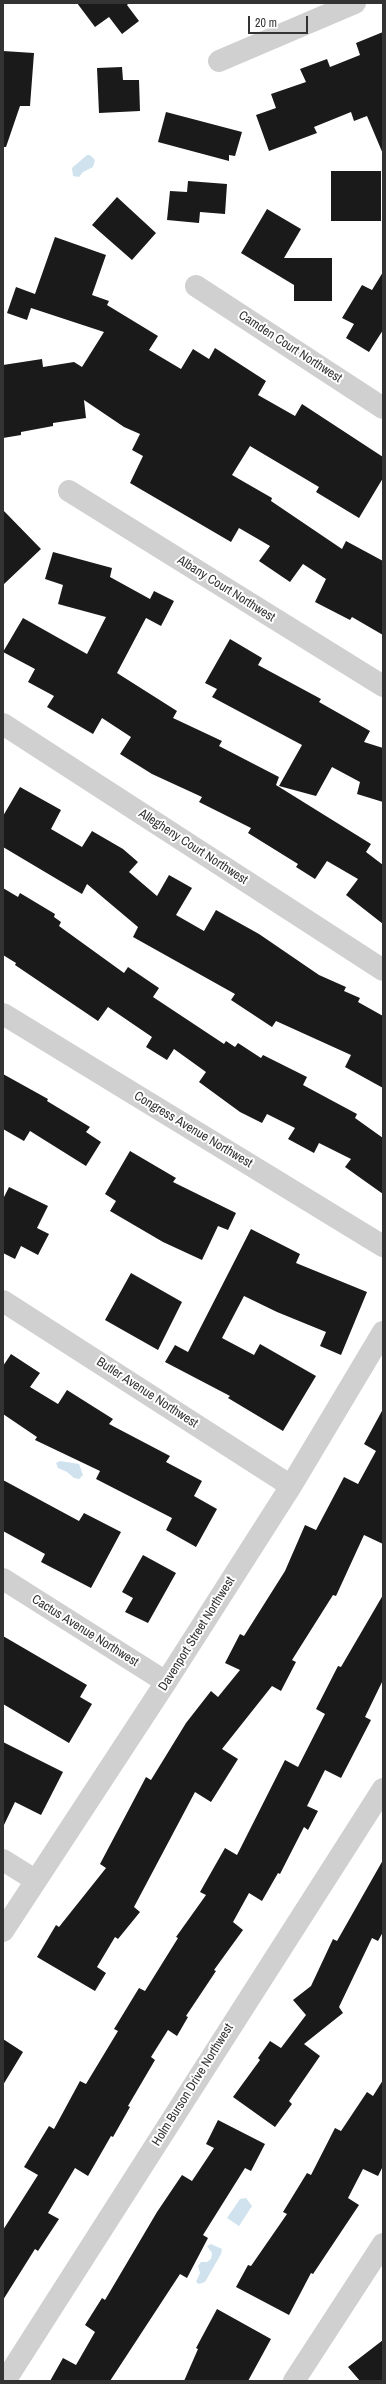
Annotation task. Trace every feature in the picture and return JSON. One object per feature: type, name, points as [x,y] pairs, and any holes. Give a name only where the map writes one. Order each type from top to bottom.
[{"type":"street","points":[[219,61],[355,3]]},
{"type":"street","name":"Camden Court Northwest","points":[[196,286],[383,408]]},
{"type":"street","name":"Albany Court Northwest","points":[[69,491],[383,686]]},
{"type":"street","name":"Allegheny Court Northwest","points":[[3,724],[383,970]]},
{"type":"street","name":"Congress Avenue Northwest","points":[[3,1014],[383,1246]]},
{"type":"street","name":"Butler Avenue Northwest","points":[[3,1301],[291,1486]]},
{"type":"street","name":"Davenport Street Northwest","points":[[3,1931],[166,1682],[291,1486],[383,1332]]},
{"type":"street","name":"Cactus Avenue Northwest","points":[[3,1579],[166,1682]]},
{"type":"street","name":"Holm Burson Drive Northwest","points":[[5,2381],[220,2041],[383,1790]]},
{"type":"street","points":[[3,1860],[35,1880]]},
{"type":"street","points":[[294,2381],[383,2244]]},
{"type":"water","points":[[87,155],[90,155],[95,160],[93,167],[83,172],[79,177],[73,176],[72,168]]},
{"type":"water","points":[[60,1461],[79,1464],[83,1475],[79,1479],[74,1478],[67,1472],[58,1468],[56,1463]]},
{"type":"water","points":[[246,2198],[252,2206],[239,2226],[227,2218],[240,2199]]},
{"type":"water","points":[[211,2244],[222,2249],[221,2254],[205,2282],[199,2284],[196,2282],[200,2273],[198,2266],[201,2262],[207,2262],[211,2259],[212,2253],[207,2246]]},
{"type":"building","points":[[77,3],[129,3],[127,5],[139,21],[122,34],[109,17],[95,27]]},
{"type":"building","points":[[383,32],[383,154],[367,116],[354,121],[351,112],[314,127],[317,133],[269,151],[256,115],[276,108],[271,94],[306,82],[300,69],[327,59],[330,67],[360,55],[356,43]]},
{"type":"building","points":[[3,51],[34,53],[30,106],[20,106],[6,147],[3,147]]},
{"type":"building","points":[[122,67],[123,80],[139,80],[140,111],[99,113],[97,68]]},
{"type":"building","points":[[166,112],[242,132],[235,156],[229,155],[229,161],[158,142]]},
{"type":"building","points":[[331,171],[381,171],[381,221],[331,221]]},
{"type":"building","points":[[188,181],[227,184],[225,214],[200,212],[199,223],[167,220],[170,191],[187,192]]},
{"type":"building","points":[[117,197],[156,233],[132,260],[92,225]]},
{"type":"building","points":[[267,209],[301,229],[284,258],[332,258],[332,301],[294,301],[294,285],[241,253]]},
{"type":"building","points":[[55,237],[106,255],[92,295],[109,301],[107,305],[158,336],[149,350],[181,369],[193,349],[209,359],[215,348],[266,381],[258,395],[295,416],[302,404],[383,457],[383,478],[359,518],[316,492],[319,487],[250,446],[232,475],[272,498],[271,501],[342,549],[346,541],[383,561],[383,635],[352,617],[350,620],[315,602],[326,579],[303,564],[290,582],[259,561],[270,546],[239,528],[231,542],[130,483],[143,456],[132,450],[140,434],[124,427],[84,400],[86,418],[53,423],[53,426],[21,432],[21,435],[3,438],[3,365],[42,359],[43,367],[74,362],[82,367],[104,332],[31,308],[27,320],[7,313],[16,287],[35,294]]},
{"type":"building","points":[[383,272],[383,330],[369,352],[346,338],[354,324],[342,318],[362,285],[372,290]]},
{"type":"building","points":[[3,510],[41,549],[3,585]]},
{"type":"building","points":[[53,552],[112,568],[110,577],[150,599],[154,591],[174,601],[161,626],[146,618],[117,673],[177,711],[173,718],[222,741],[219,746],[279,777],[276,785],[371,844],[366,852],[383,865],[383,924],[346,895],[358,879],[327,861],[315,879],[296,867],[298,864],[248,833],[251,828],[199,802],[202,797],[152,774],[120,754],[131,737],[102,718],[93,734],[47,707],[54,696],[28,682],[35,669],[3,652],[23,618],[87,654],[106,617],[58,604],[63,585],[45,579]]},
{"type":"building","points":[[230,639],[262,658],[258,665],[321,699],[319,702],[370,731],[364,742],[383,748],[383,802],[357,794],[360,782],[332,767],[316,796],[279,786],[302,745],[212,697],[217,689],[205,683]]},
{"type":"building","points":[[20,787],[61,810],[51,829],[82,847],[92,831],[123,849],[138,862],[129,872],[157,896],[169,875],[192,888],[176,915],[204,931],[216,910],[259,934],[319,975],[346,987],[344,991],[360,998],[358,1002],[383,1016],[383,1088],[345,1067],[351,1055],[276,1021],[272,1027],[231,1000],[235,994],[133,937],[138,927],[87,884],[82,894],[3,847],[3,816]]},
{"type":"building","points":[[3,888],[18,897],[20,893],[55,914],[54,917],[61,922],[59,926],[124,973],[128,967],[159,988],[153,997],[224,1044],[226,1041],[235,1047],[238,1043],[261,1058],[263,1055],[307,1077],[303,1085],[357,1114],[355,1118],[383,1138],[383,1194],[345,1167],[351,1159],[319,1143],[314,1153],[288,1139],[295,1128],[267,1114],[262,1123],[240,1112],[199,1082],[206,1072],[174,1049],[167,1060],[146,1047],[152,1037],[108,1007],[98,1021],[15,965],[16,963],[3,955]]},
{"type":"building","points":[[3,1074],[48,1099],[47,1101],[90,1127],[86,1132],[101,1142],[86,1166],[30,1131],[24,1141],[3,1129]]},
{"type":"building","points":[[130,1151],[176,1178],[173,1182],[236,1213],[228,1230],[218,1226],[202,1260],[163,1242],[110,1211],[116,1201],[105,1194]]},
{"type":"building","points":[[9,1187],[48,1206],[37,1228],[49,1234],[38,1255],[21,1246],[15,1259],[3,1253],[3,1199]]},
{"type":"building","points":[[251,1229],[300,1254],[296,1263],[367,1292],[341,1355],[320,1346],[326,1332],[277,1312],[244,1296],[222,1338],[254,1355],[260,1344],[316,1376],[283,1431],[228,1398],[230,1396],[165,1362],[175,1345],[188,1352]]},
{"type":"building","points":[[131,1273],[182,1302],[158,1350],[105,1320]]},
{"type":"building","points":[[11,1354],[40,1373],[30,1387],[58,1404],[67,1390],[113,1419],[109,1424],[170,1456],[166,1462],[202,1481],[194,1496],[217,1509],[196,1547],[166,1530],[172,1518],[96,1479],[100,1471],[35,1440],[37,1437],[3,1414],[3,1366]]},
{"type":"building","points":[[383,1409],[383,1544],[364,1535],[336,1596],[333,1595],[292,1660],[296,1662],[281,1691],[272,1686],[222,1749],[238,1759],[211,1802],[195,1792],[134,1907],[140,1912],[118,1939],[115,1937],[97,1967],[106,1973],[95,1991],[37,1957],[56,1925],[59,1927],[106,1868],[100,1864],[146,1777],[151,1780],[186,1723],[211,1691],[218,1697],[240,1670],[225,1663],[240,1634],[244,1636],[285,1571],[305,1525],[316,1530],[344,1477],[358,1484],[376,1451],[364,1444]]},
{"type":"building","points":[[3,1480],[79,1521],[84,1513],[121,1532],[91,1588],[41,1562],[45,1554],[3,1531]]},
{"type":"building","points":[[143,1555],[176,1573],[148,1623],[125,1612],[133,1598],[122,1592]]},
{"type":"building","points":[[383,1595],[383,1680],[365,1717],[371,1720],[341,1778],[325,1770],[307,1806],[318,1811],[308,1830],[304,1827],[280,1874],[278,1873],[262,1901],[249,1893],[233,1922],[243,1930],[214,1970],[216,1971],[186,2016],[188,2017],[177,2036],[168,2030],[151,2057],[155,2060],[128,2106],[130,2107],[88,2176],[75,2168],[48,2213],[59,2219],[38,2251],[35,2249],[3,2300],[3,2230],[38,2175],[24,2167],[49,2126],[54,2129],[80,2081],[86,2084],[118,2031],[114,2029],[139,1988],[145,1991],[178,1938],[176,1937],[206,1895],[200,1892],[225,1848],[237,1855],[285,1760],[298,1767],[325,1714],[316,1709],[338,1666],[341,1667]]},
{"type":"building","points":[[3,1636],[87,1685],[80,1697],[92,1704],[69,1743],[3,1704]]},
{"type":"building","points":[[3,1742],[63,1772],[41,1815],[15,1802],[3,1827]]},
{"type":"building","points":[[383,1860],[383,1932],[378,1941],[372,1938],[339,2007],[343,2013],[304,2044],[320,2056],[289,2101],[292,2104],[275,2127],[233,2097],[260,2060],[258,2058],[270,2041],[281,2048],[306,2015],[293,2000],[311,1986],[333,1939],[337,1941]]},
{"type":"building","points":[[3,2039],[23,2052],[3,2085]]},
{"type":"building","points":[[383,2080],[383,2166],[378,2176],[363,2169],[348,2198],[359,2205],[313,2274],[311,2273],[289,2315],[236,2287],[248,2265],[251,2266],[287,2214],[283,2212],[307,2173],[311,2175],[335,2128],[341,2131],[367,2092],[373,2096]]},
{"type":"building","points":[[218,2120],[265,2144],[251,2171],[245,2168],[203,2235],[208,2238],[187,2278],[180,2274],[110,2381],[50,2381],[63,2358],[76,2365],[95,2332],[85,2325],[102,2298],[105,2300],[157,2212],[182,2175],[192,2181],[214,2148],[206,2144]]},
{"type":"building","points":[[217,2309],[271,2339],[248,2381],[184,2381],[198,2349],[196,2348]]},
{"type":"building","points":[[383,2340],[383,2381],[360,2381],[348,2367]]}]
